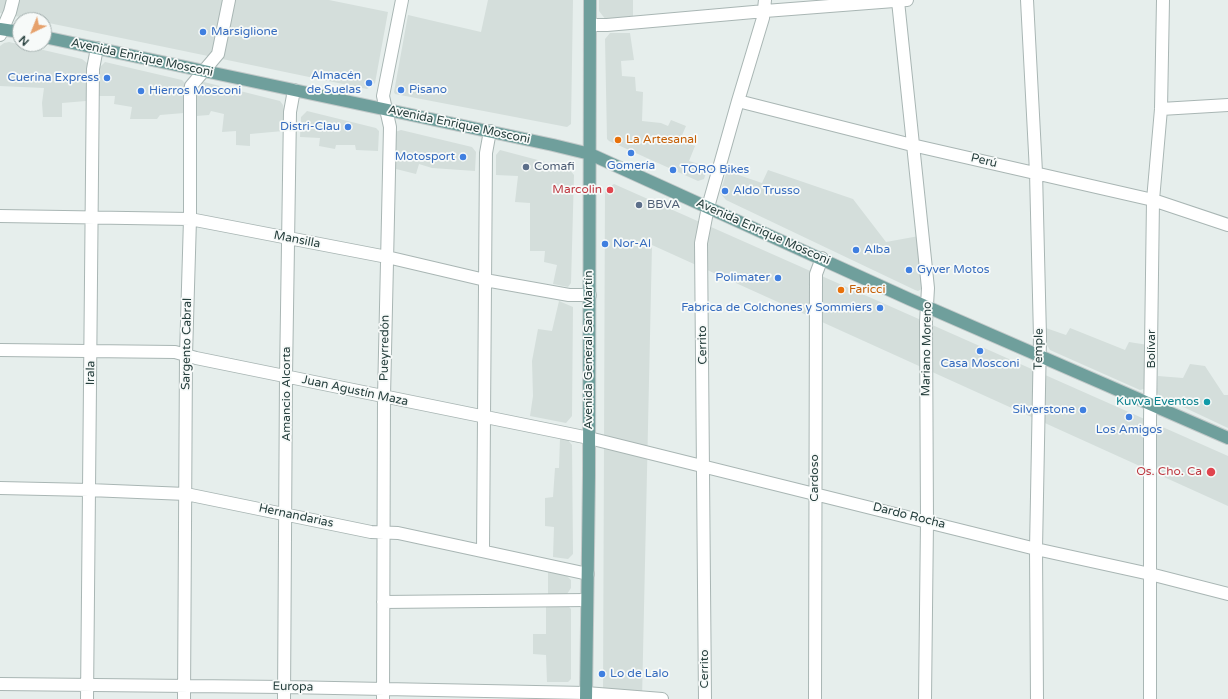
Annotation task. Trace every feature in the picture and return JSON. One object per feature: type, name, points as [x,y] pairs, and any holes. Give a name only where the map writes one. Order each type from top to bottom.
[{"type":"main road","name":"Avenida General San Martín","points":[[586,696],[590,296],[590,0]]},
{"type":"main road","points":[[1,31],[12,32]]},
{"type":"main road","name":"Avenida Enrique Mosconi","points":[[52,39],[490,131],[590,154],[928,306],[1228,438]]},
{"type":"street","points":[[1,31],[13,0]]},
{"type":"street","name":"Sargento Cabral","points":[[184,699],[186,355],[190,219],[190,92],[191,86],[218,54],[229,0]]},
{"type":"street","name":"Pueyrredón","points":[[383,694],[384,397],[390,127],[383,96],[402,0]]},
{"type":"street","points":[[590,25],[608,25],[765,5],[903,0]]},
{"type":"street","name":"Mariano Moreno","points":[[903,0],[912,145],[928,288],[926,322],[927,521],[925,699]]},
{"type":"street","name":"Temple","points":[[1028,0],[1036,172],[1039,355],[1036,549],[1037,699]]},
{"type":"street","name":"Bolívar","points":[[1150,699],[1153,200],[1161,109],[1163,0]]},
{"type":"street","name":"Cerrito","points":[[705,699],[703,230],[708,207],[765,5]]},
{"type":"street","name":"Irala","points":[[87,699],[93,69],[96,48]]},
{"type":"street","name":"Amancio Alcorta","points":[[284,693],[286,376],[290,112],[294,90]]},
{"type":"street","name":"Perú","points":[[738,101],[912,145],[1036,172],[1153,200],[1228,225]]},
{"type":"street","points":[[1161,109],[1228,105]]},
{"type":"street","points":[[483,550],[486,153],[490,131]]},
{"type":"street","name":"Mansilla","points":[[0,216],[190,219],[387,257],[485,280],[569,295],[590,296]]},
{"type":"street","name":"Cardoso","points":[[815,699],[816,274],[822,258]]},
{"type":"street","name":"Juan Agustín Maza","points":[[0,350],[171,352],[484,418],[589,438]]},
{"type":"street","name":"Dardo Rocha","points":[[589,438],[1036,549],[1150,574],[1228,594]]},
{"type":"street","name":"Hernandarias","points":[[0,488],[186,494],[371,532],[398,533],[483,550],[588,574]]},
{"type":"street","points":[[383,602],[587,600]]},
{"type":"street","name":"Europa","points":[[0,684],[184,686],[284,693],[586,696],[662,699]]},
{"type":"shaded area","points":[[0,0],[329,0],[388,12],[375,83],[367,89],[52,24],[52,12],[12,12],[12,15],[0,13]]},
{"type":"shaded area","points":[[488,0],[573,0],[571,124],[567,127],[395,94],[394,92],[408,15],[481,32]]},
{"type":"shaded area","points":[[599,0],[633,0],[633,19],[606,20],[599,11]]},
{"type":"shaded area","points":[[610,33],[630,33],[634,60],[621,61],[622,76],[635,77],[636,91],[643,92],[642,121],[661,123],[668,126],[671,120],[686,126],[680,140],[695,146],[689,161],[708,167],[704,179],[698,181],[607,139],[605,39]]},
{"type":"shaded area","points":[[4,43],[12,43],[12,52],[52,52],[82,59],[87,63],[88,67],[86,101],[62,103],[62,117],[43,117],[42,103],[44,88],[0,86],[0,46]]},
{"type":"shaded area","points":[[105,62],[182,80],[185,83],[184,113],[160,115],[157,119],[130,119],[132,107],[114,104],[115,96],[97,96],[99,68]]},
{"type":"shaded area","points":[[204,82],[280,101],[284,110],[283,131],[250,134],[250,146],[236,145],[236,131],[222,132],[224,114],[211,111],[209,115],[196,116],[196,90],[201,83]]},
{"type":"shaded area","points":[[307,111],[376,128],[379,131],[378,151],[356,150],[355,145],[336,145],[335,149],[319,146],[320,138],[300,137],[301,117]]},
{"type":"shaded area","points":[[401,130],[472,147],[476,152],[475,171],[432,168],[419,164],[416,174],[396,169],[395,132]]},
{"type":"shaded area","points":[[500,150],[568,168],[574,175],[571,283],[568,287],[553,284],[557,265],[544,262],[545,251],[530,251],[530,203],[515,202],[518,176],[496,175],[496,155]]},
{"type":"shaded area","points":[[768,170],[853,199],[886,242],[919,236],[922,289],[918,291],[915,290],[726,200],[720,193],[727,171],[762,183]]},
{"type":"shaded area","points":[[614,184],[1228,456],[1228,506],[652,245],[642,699],[603,699],[605,189]]},
{"type":"shaded area","points":[[559,301],[573,307],[572,416],[566,423],[530,416],[533,396],[532,361],[538,329],[552,331]]},
{"type":"shaded area","points":[[1043,327],[1066,335],[1070,328],[1125,350],[1129,342],[1148,345],[1147,388],[1140,390],[1050,350],[1045,342]]},
{"type":"shaded area","points":[[1190,364],[1205,366],[1224,395],[1228,395],[1228,428],[1160,396],[1157,393],[1158,376],[1183,378]]},
{"type":"shaded area","points":[[560,438],[568,440],[572,445],[573,554],[568,559],[553,557],[554,527],[545,526],[545,498],[553,497],[555,468],[559,468]]},
{"type":"shaded area","points":[[548,572],[565,574],[571,580],[571,588],[567,594],[548,594]]},
{"type":"shaded area","points":[[546,607],[569,607],[571,609],[571,679],[568,682],[547,682],[546,655],[533,654],[533,634],[546,634]]},
{"type":"place","name":"Marsiglione","points":[[203,32]]},
{"type":"place","name":"Cuerina Express","points":[[107,78]]},
{"type":"place","name":"Almacén de Suelas","points":[[369,83]]},
{"type":"place","name":"Pisano","points":[[401,90]]},
{"type":"place","name":"Hierros Mosconi","points":[[141,91]]},
{"type":"place","name":"Distri-Clau","points":[[348,127]]},
{"type":"place","name":"La Artesanal","points":[[618,140]]},
{"type":"place","name":"Gomería","points":[[631,153]]},
{"type":"place","name":"Motosport","points":[[463,157]]},
{"type":"place","name":"Comafi","points":[[526,167]]},
{"type":"place","name":"TORO Bikes","points":[[673,170]]},
{"type":"place","name":"Marcolin","points":[[610,190]]},
{"type":"place","name":"Aldo Trusso","points":[[725,191]]},
{"type":"place","name":"BBVA","points":[[639,205]]},
{"type":"place","name":"Nor-Al","points":[[605,244]]},
{"type":"place","name":"Alba","points":[[856,250]]},
{"type":"place","name":"Gyver Motos","points":[[909,270]]},
{"type":"place","name":"Polimater","points":[[778,278]]},
{"type":"place","name":"Faricci","points":[[841,290]]},
{"type":"place","name":"Fabrica de Colchones y Sommiers","points":[[880,308]]},
{"type":"place","name":"Casa Mosconi","points":[[980,351]]},
{"type":"place","name":"Kuvva Eventos","points":[[1207,402]]},
{"type":"place","name":"Silverstone","points":[[1083,410]]},
{"type":"place","name":"Los Amigos","points":[[1129,417]]},
{"type":"place","name":"Os. Cho. Ca","points":[[1211,472]]},
{"type":"place","name":"Lo de Lalo","points":[[602,674]]}]
